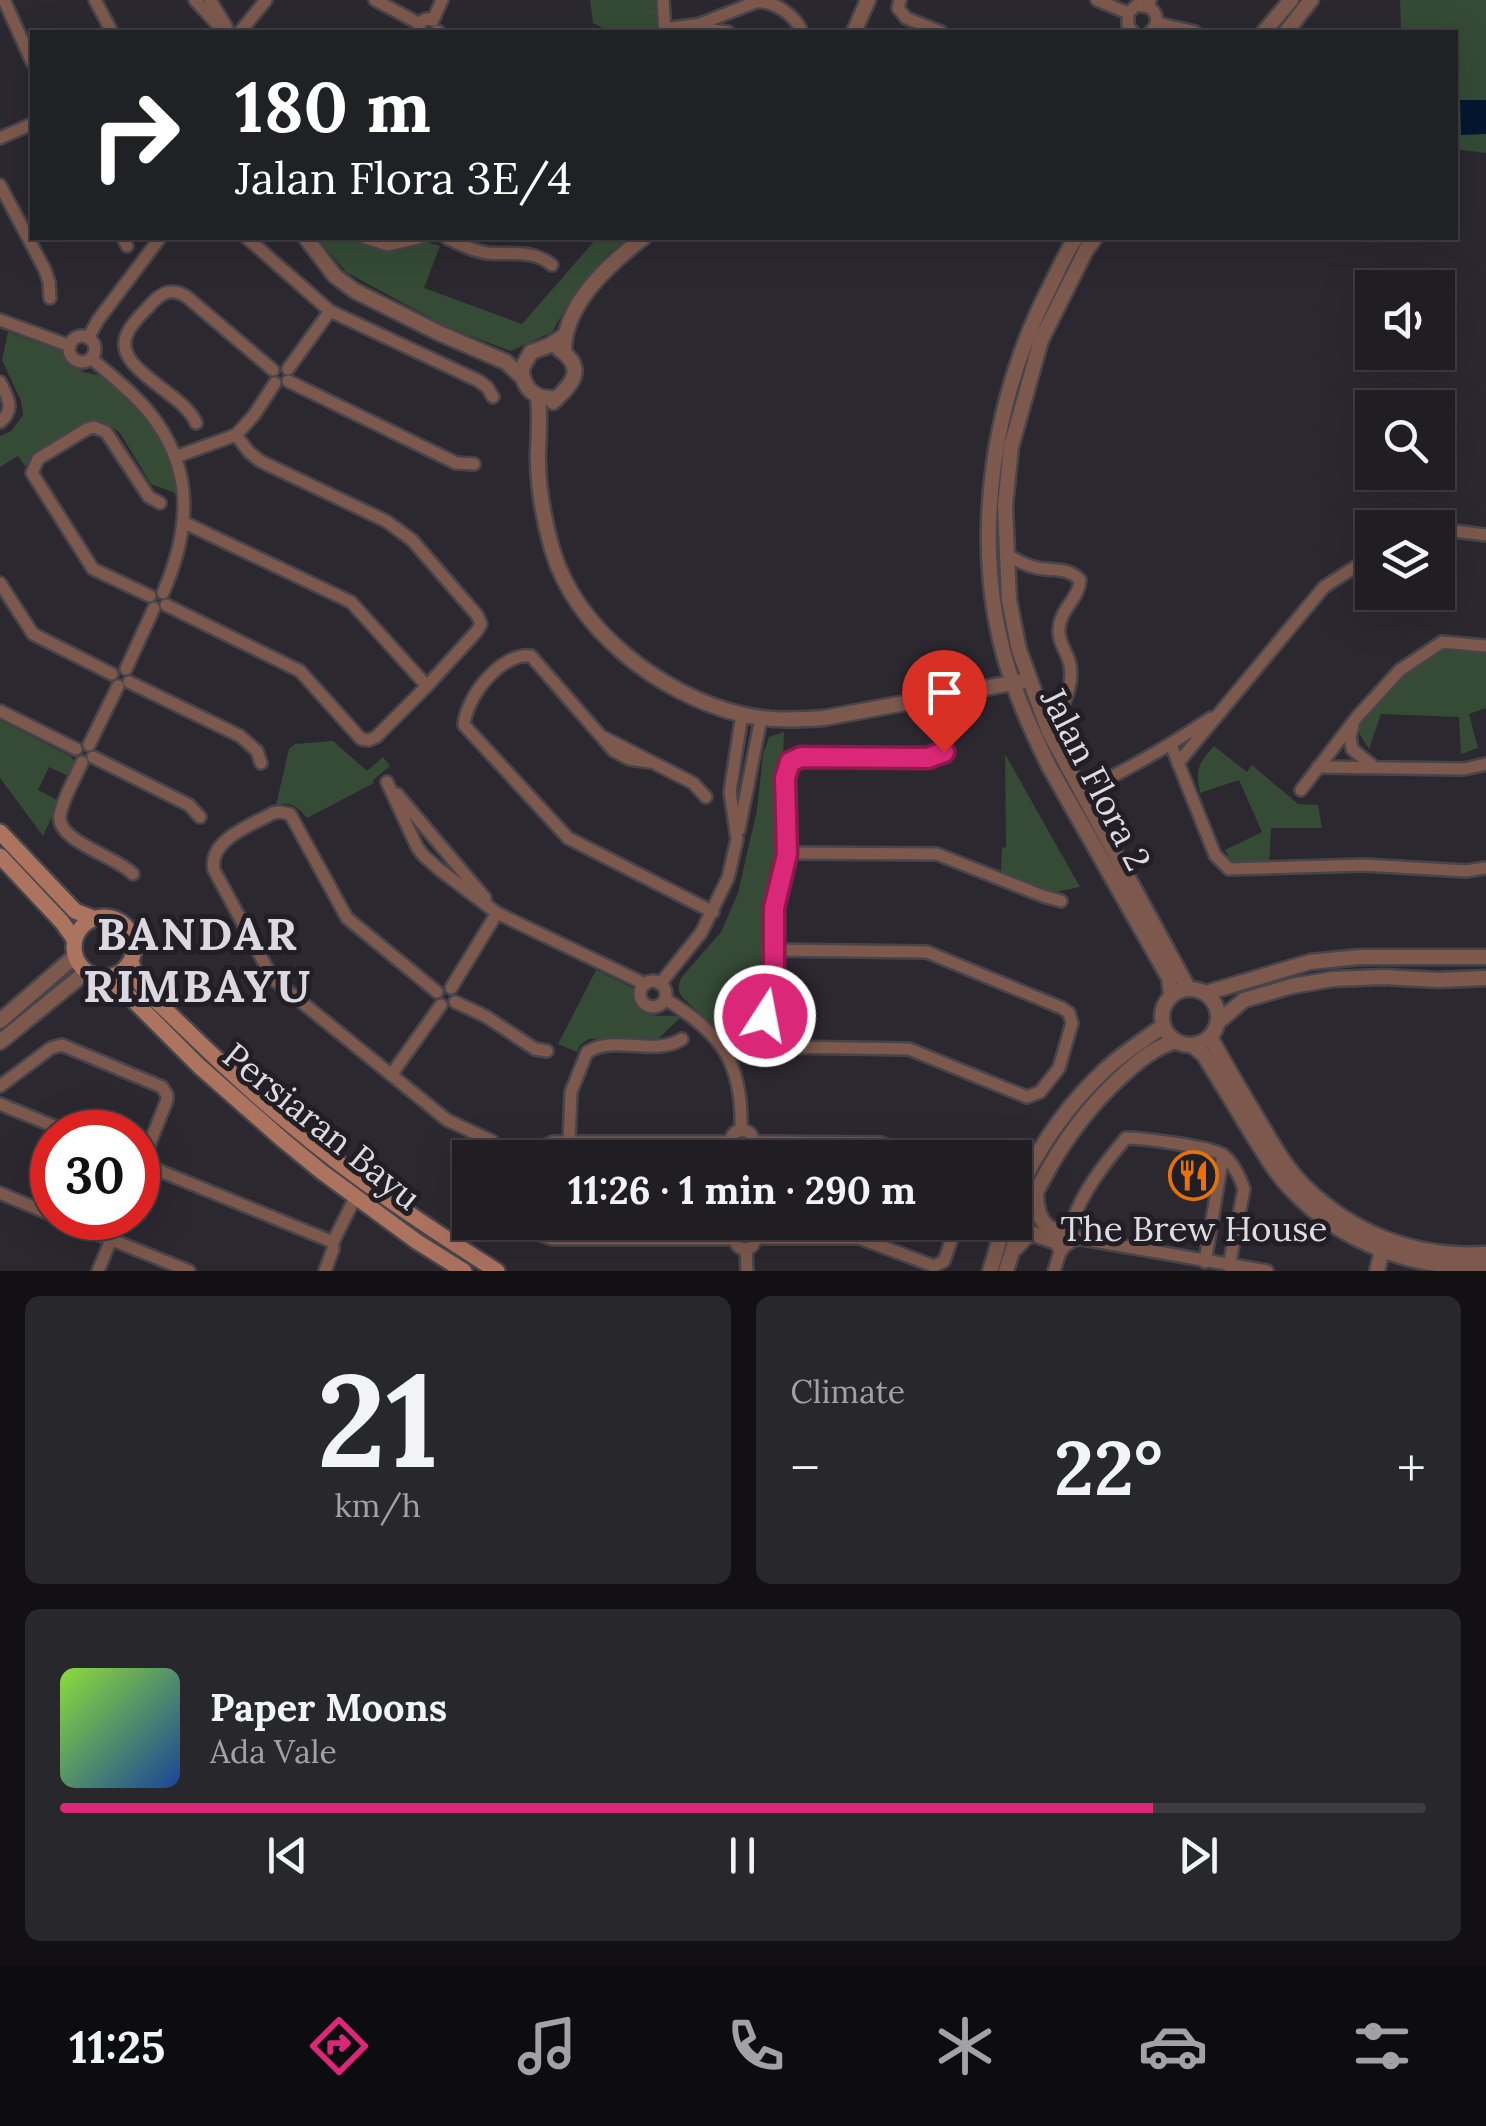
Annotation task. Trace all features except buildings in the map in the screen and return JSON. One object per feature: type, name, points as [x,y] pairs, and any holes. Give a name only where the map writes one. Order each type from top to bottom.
[{"type":"main road","points":[[0,832],[75,911],[123,923],[134,941],[131,962],[116,976],[106,978],[86,972],[75,956],[74,938],[0,856]]},
{"type":"main road","points":[[74,938],[93,918]]},
{"type":"main road","name":"Persiaran Bayu","points":[[131,962],[145,990],[292,1126],[430,1229],[497,1271]]},
{"type":"main road","name":"Persiaran Bayu","points":[[106,978],[296,1150],[416,1241],[464,1271]]},
{"type":"street","points":[[4,0],[30,58]]},
{"type":"street","points":[[96,0],[111,30]]},
{"type":"street","points":[[195,0],[216,23],[229,30]]},
{"type":"street","points":[[210,0],[232,30]]},
{"type":"street","points":[[235,30],[266,0]]},
{"type":"street","points":[[375,0],[420,28],[427,19],[437,29]]},
{"type":"street","points":[[437,29],[442,0]]},
{"type":"street","points":[[664,0],[665,30],[691,27],[765,1],[780,9],[802,30]]},
{"type":"street","points":[[855,30],[868,0]]},
{"type":"street","points":[[900,0],[898,8],[903,16],[936,30]]},
{"type":"street","points":[[1097,0],[1128,13]]},
{"type":"street","points":[[1266,30],[1291,0]]},
{"type":"street","points":[[1288,30],[1311,0]]},
{"type":"street","points":[[1128,13],[1150,3],[1155,12],[1154,28]]},
{"type":"street","points":[[1128,13],[1132,30]]},
{"type":"street","points":[[691,27],[713,30]]},
{"type":"street","points":[[0,138],[30,125]]},
{"type":"street","points":[[0,184],[44,270],[50,298]]},
{"type":"street","points":[[88,338],[158,240]]},
{"type":"street","points":[[249,240],[330,311],[479,381],[492,397]]},
{"type":"street","points":[[308,240],[335,276],[354,291],[506,362],[522,377]]},
{"type":"street","points":[[372,240],[388,245],[410,240]]},
{"type":"street","points":[[452,240],[477,251],[534,255],[552,265]]},
{"type":"street","points":[[541,419],[569,388],[574,373],[564,344],[570,321],[606,269],[641,240]]},
{"type":"street","name":"Jalan Flora 2","points":[[1075,240],[1027,334],[996,444],[990,505],[992,586],[1004,654],[1188,988]]},
{"type":"street","name":"Jalan Flora 2","points":[[1094,240],[1041,340],[1011,448],[1005,506],[1008,600],[1021,682],[1050,768],[1168,978],[1171,995]]},
{"type":"street","points":[[196,422],[188,408],[136,368],[123,345],[128,330],[160,294],[172,291],[187,297],[281,376],[456,463],[474,464]]},
{"type":"street","points":[[176,457],[236,435],[330,311]]},
{"type":"street","points":[[0,320],[70,346]]},
{"type":"street","points":[[79,337],[88,338],[95,348],[85,362],[72,357],[70,346],[79,337]]},
{"type":"street","points":[[556,398],[538,397],[525,386],[522,377],[525,359],[531,352],[564,344]]},
{"type":"street","points":[[91,358],[162,428],[176,457],[184,491],[184,523],[178,554],[60,814],[61,826],[70,836],[123,864],[133,874]]},
{"type":"street","points":[[506,362],[525,359]]},
{"type":"street","points":[[0,382],[10,407],[0,422]]},
{"type":"street","points":[[538,397],[538,451],[553,552],[583,608],[602,633],[628,658],[672,688],[713,706],[761,718],[824,718],[1021,682]]},
{"type":"street","points":[[160,504],[149,497],[102,429],[87,429],[38,459],[33,467],[32,473],[93,569],[300,672],[361,739],[373,739],[398,717],[476,631],[480,624],[478,615],[401,531],[260,461],[236,435]]},
{"type":"street","points":[[184,523],[351,602],[427,686]]},
{"type":"street","points":[[1455,531],[1486,535]]},
{"type":"street","points":[[1006,554],[1041,569],[1067,570],[1080,580],[1059,629],[1072,673],[1049,732]]},
{"type":"street","points":[[1178,763],[1324,587],[1355,567]]},
{"type":"street","points":[[0,583],[33,634],[240,736],[257,750],[262,763]]},
{"type":"street","points":[[1301,790],[1400,670],[1437,644],[1486,646]]},
{"type":"street","points":[[706,798],[693,783],[650,762],[621,756],[608,746],[536,660],[526,655],[512,658],[489,677],[469,702],[464,724],[568,838],[713,912]]},
{"type":"street","points":[[0,711],[189,805],[200,817]]},
{"type":"street","points":[[1080,792],[1171,745],[1222,711]]},
{"type":"street","points":[[737,839],[730,792],[742,714]]},
{"type":"street","points":[[1358,717],[1350,736],[1352,749],[1374,766]]},
{"type":"street","points":[[660,984],[701,934],[728,878],[761,718]]},
{"type":"street","points":[[1171,745],[1215,854],[1230,869],[1364,865],[1466,871],[1486,868]]},
{"type":"street","points":[[724,1049],[759,1025],[774,994],[775,901],[787,854],[788,765],[801,757],[928,758],[947,749]]},
{"type":"street","points":[[1318,767],[1464,769],[1486,764]]},
{"type":"street","points":[[497,913],[387,782],[424,856],[497,913],[645,984],[660,984],[666,991],[665,999],[656,1007],[647,1006],[640,995],[645,984]]},
{"type":"street","points":[[390,1075],[439,999],[444,987],[456,993],[450,1006],[439,999],[349,920],[290,814],[273,813],[218,848],[212,863],[267,972],[277,983],[390,1075],[447,1120],[490,1140]]},
{"type":"street","points":[[787,854],[937,854],[1061,900]]},
{"type":"street","points":[[452,988],[497,913]]},
{"type":"street","points":[[759,1025],[786,1047],[906,1048],[1027,1097],[1040,1092],[1056,1072],[1072,1023],[1066,1010],[918,950],[775,950]]},
{"type":"street","points":[[0,1022],[75,956]]},
{"type":"street","points":[[1206,994],[1310,962],[1360,957],[1486,957]]},
{"type":"street","points":[[0,1042],[86,972]]},
{"type":"street","points":[[1192,1045],[1210,1036],[1218,1022],[1244,1000],[1319,982],[1384,976],[1486,978]]},
{"type":"street","points":[[1176,1041],[1163,1026],[1162,1009],[1171,995],[1188,988],[1206,994],[1216,1006],[1218,1022]]},
{"type":"street","points":[[665,999],[695,1019],[724,1049],[741,1094],[741,1131]]},
{"type":"street","points":[[455,1002],[531,1047],[547,1051]]},
{"type":"street","points":[[1032,1162],[1078,1098],[1108,1068],[1163,1026]]},
{"type":"street","points":[[1210,1036],[1273,1145],[1302,1185],[1390,1252],[1486,1254]]},
{"type":"street","points":[[568,1140],[570,1096],[587,1052],[599,1046],[668,1046],[682,1039]]},
{"type":"street","points":[[1008,1263],[1036,1191],[1088,1110],[1139,1061],[1162,1045],[1176,1041],[1192,1045],[1204,1055],[1270,1163],[1290,1189],[1328,1220],[1390,1252],[1430,1265],[1486,1266]]},
{"type":"street","points":[[0,1086],[62,1044],[158,1085],[167,1095],[160,1117]]},
{"type":"street","points":[[2,1105],[30,1116]]},
{"type":"street","points":[[732,1140],[741,1131]]},
{"type":"street","points":[[741,1131],[750,1134],[749,1140]]},
{"type":"street","points":[[1076,1238],[1071,1226],[1080,1204],[1108,1160],[1126,1138],[1150,1140],[1224,1155],[1242,1182],[1230,1266]]},
{"type":"street","points":[[1204,1262],[1224,1155]]},
{"type":"street","points":[[160,1174],[332,1242]]},
{"type":"street","points":[[1036,1191],[1042,1223],[1055,1231],[1267,1271]]},
{"type":"street","points":[[0,1193],[30,1206]]},
{"type":"street","points":[[325,1271],[332,1242],[356,1196]]},
{"type":"street","points":[[1008,1263],[1026,1237],[1034,1234],[1056,1242],[1061,1248]]},
{"type":"street","points":[[1054,1271],[1061,1248],[1076,1238]]},
{"type":"street","points":[[98,1271],[111,1240],[189,1271]]},
{"type":"street","points":[[735,1240],[739,1248],[746,1249],[754,1240]]},
{"type":"street","points":[[864,1240],[934,1266],[944,1261],[952,1240]]},
{"type":"street","points":[[990,1271],[999,1240]]},
{"type":"street","points":[[746,1249],[747,1271]]},
{"type":"street","points":[[1376,1271],[1390,1252]]},
{"type":"green space","points":[[590,0],[655,0],[658,30],[602,30],[593,23]]},
{"type":"green space","points":[[1400,0],[1486,0],[1486,153],[1458,149],[1458,30],[1401,29]]},
{"type":"green space","points":[[319,240],[431,240],[440,246],[424,288],[522,324],[595,240],[625,240],[594,270],[552,332],[511,351],[447,327],[346,272]]},
{"type":"green space","points":[[8,332],[64,352],[83,372],[102,376],[145,414],[165,440],[183,496],[151,484],[120,433],[105,425],[87,426],[25,466],[18,456],[0,467],[0,436],[11,431],[23,415],[21,401],[2,360]]},
{"type":"green space","points":[[1437,644],[1486,649],[1486,708],[1469,714],[1478,748],[1461,754],[1459,717],[1381,714],[1369,749],[1359,730],[1369,705],[1391,681]]},
{"type":"green space","points":[[0,720],[75,762],[70,777],[49,767],[38,790],[59,801],[43,836],[0,778]]},
{"type":"green space","points":[[784,732],[783,757],[777,771],[779,855],[767,907],[765,999],[754,1019],[732,1033],[719,1031],[683,998],[679,984],[721,932],[738,893],[757,810],[763,754],[769,737]]},
{"type":"green space","points":[[333,741],[367,771],[383,757],[390,766],[374,783],[307,818],[294,806],[276,805],[289,749],[295,744]]},
{"type":"green space","points":[[1214,746],[1247,772],[1252,765],[1298,804],[1318,805],[1322,828],[1271,828],[1269,866],[1247,867],[1232,862],[1225,850],[1262,832],[1239,780],[1200,793],[1199,767]]},
{"type":"green space","points":[[1005,754],[1080,887],[1051,893],[1001,872],[1002,848],[1006,847]]},
{"type":"green space","points":[[596,970],[633,988],[642,1011],[681,1017],[659,1038],[589,1039],[577,1052],[558,1044]]},
{"type":"water","points":[[1460,100],[1486,100],[1486,134],[1461,135]]},
{"type":"place","name":"The Brew House","points":[[1194,1176]]},
{"type":"district","name":"BANDAR RIMBAYU","points":[[198,959]]},
{"type":"route","points":[[765,1016],[774,994],[774,908],[787,854],[785,778],[790,762],[801,757],[928,758],[944,752]]}]
